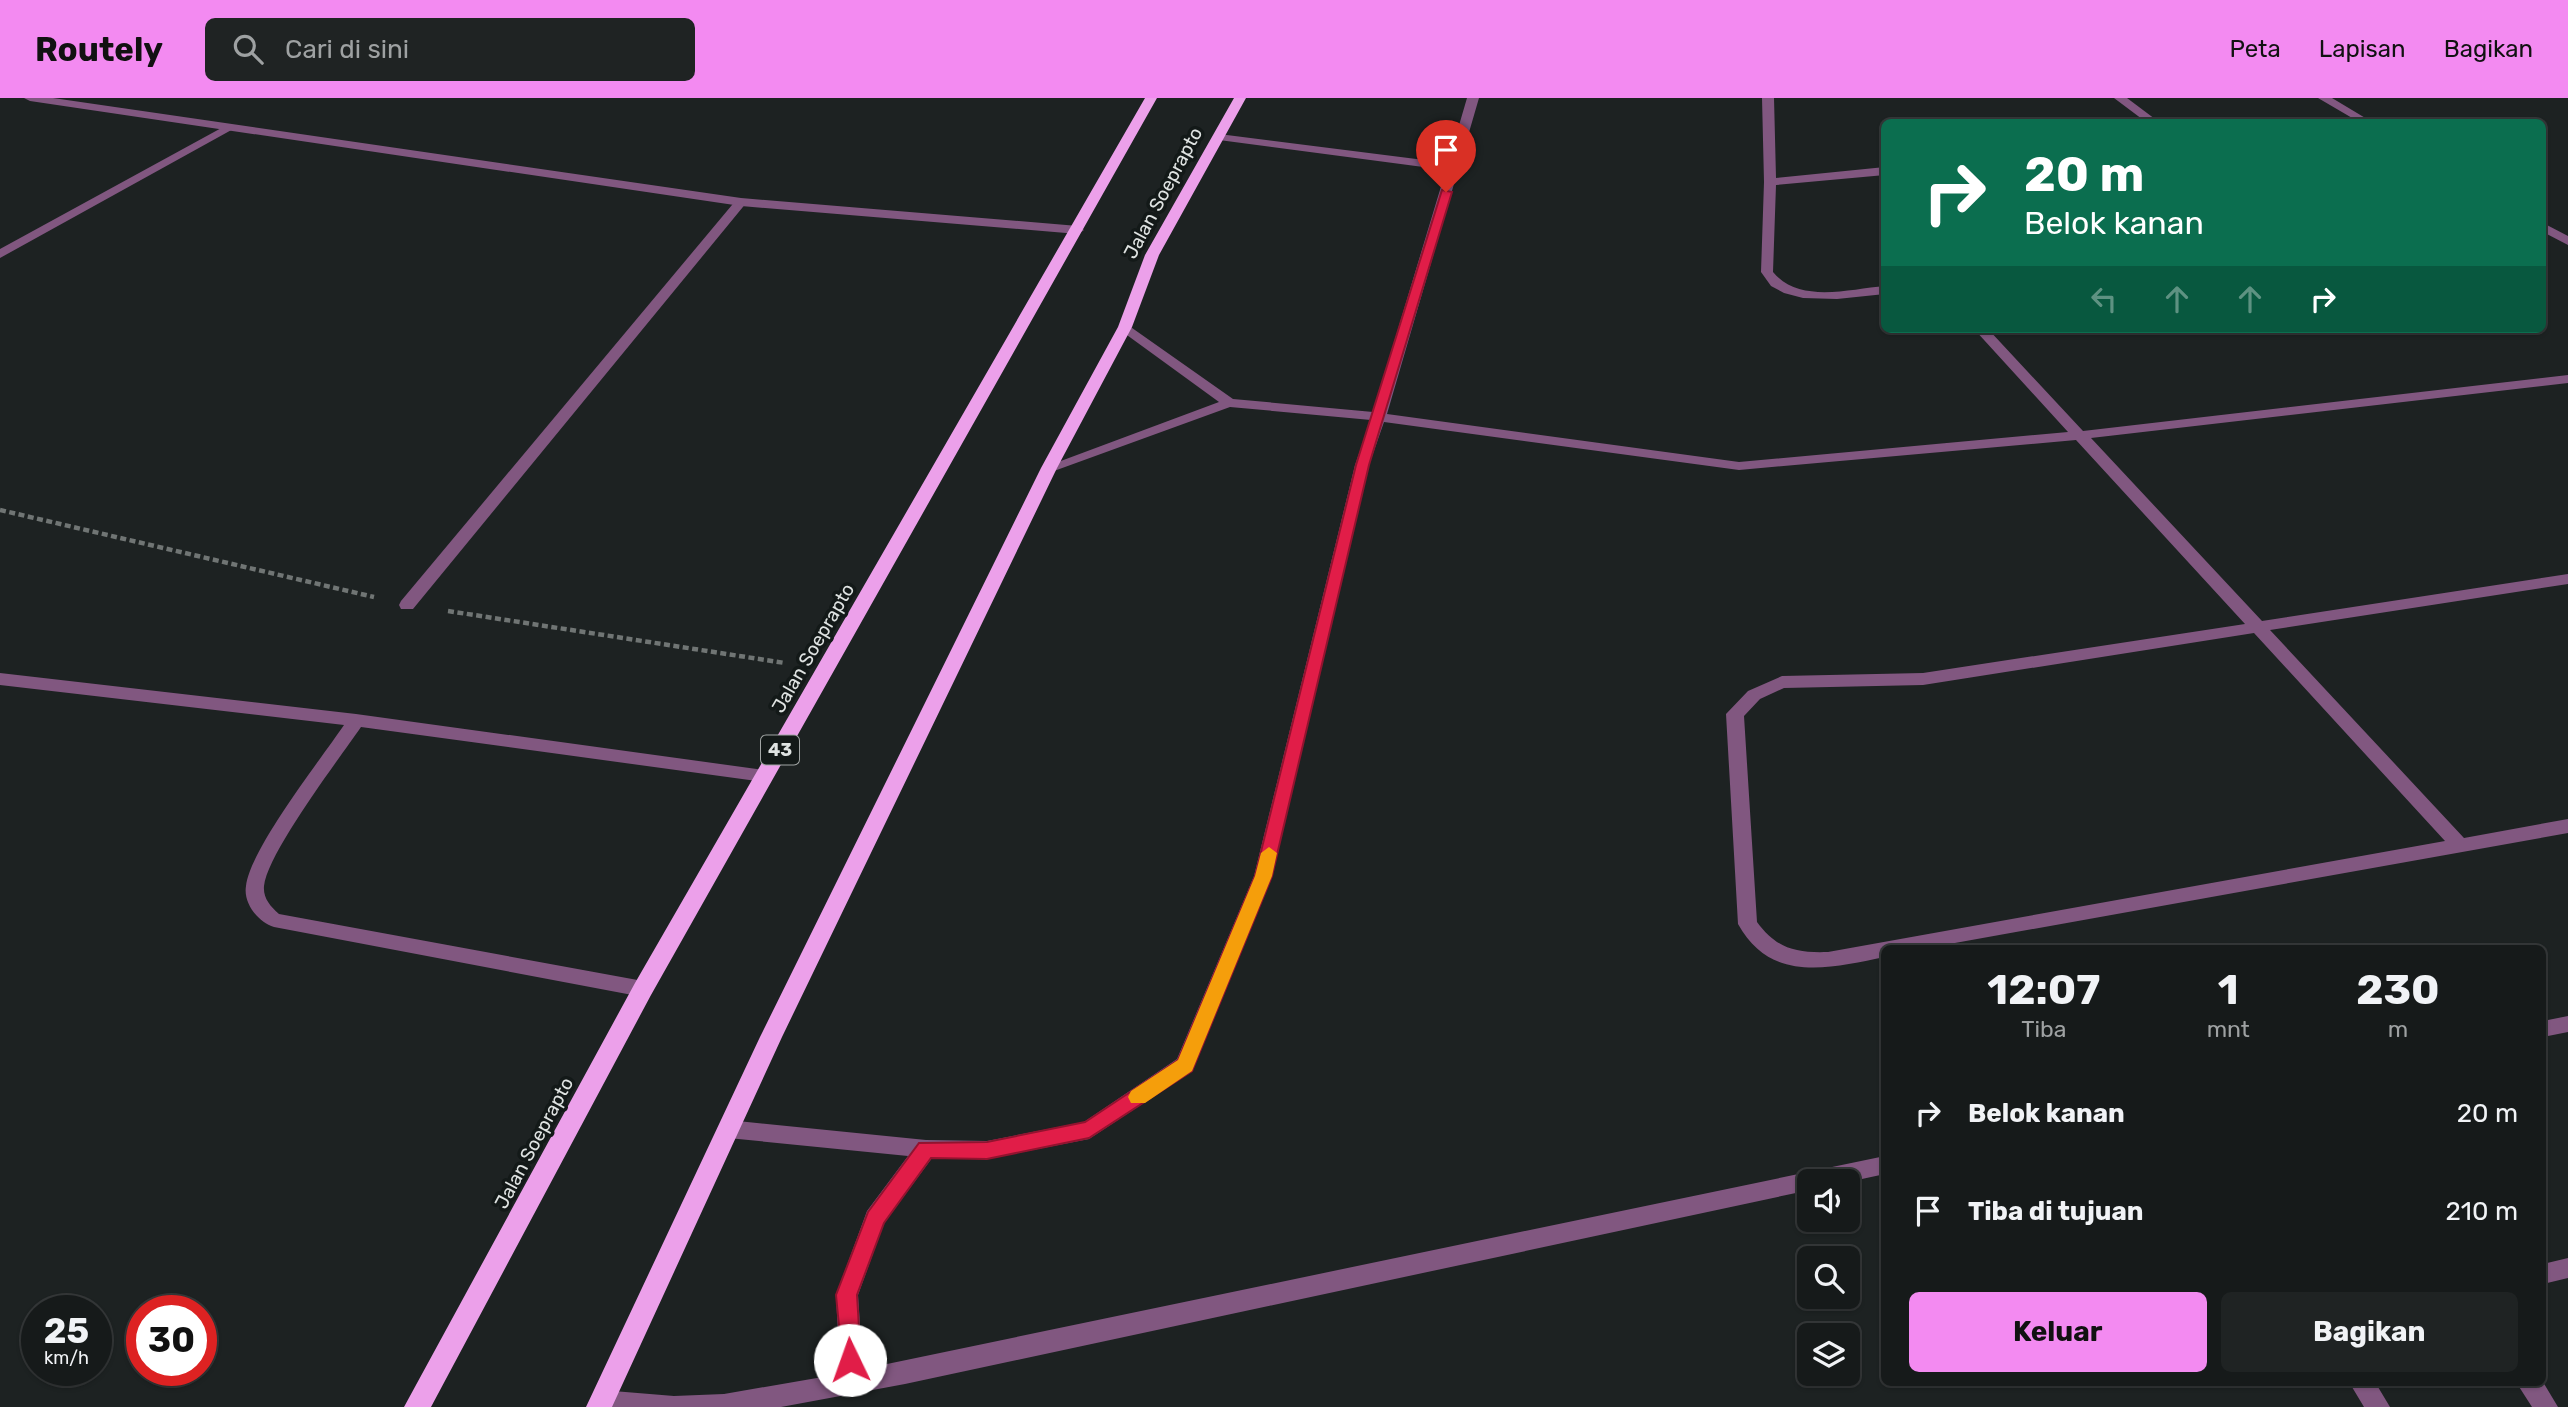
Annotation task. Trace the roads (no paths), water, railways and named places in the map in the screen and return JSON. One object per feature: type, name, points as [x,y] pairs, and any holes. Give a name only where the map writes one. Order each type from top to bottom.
[{"type":"highway","name":"Jalan Soeprapto","points":[[417,1407],[643,989],[1151,98]]},
{"type":"highway","name":"Jalan Soeprapto","points":[[600,1405],[728,1129],[1049,468],[1125,327],[1152,255],[1240,98]]},
{"type":"street","points":[[30,98],[741,202],[1078,230]]},
{"type":"street","points":[[728,1129],[926,1149],[987,1150],[1089,1129],[1185,1065],[1263,876],[1362,465],[1379,417],[1473,98]]},
{"type":"street","points":[[1768,98],[1770,182],[1767,272],[1771,281],[1793,293],[1808,295],[1881,290]]},
{"type":"street","points":[[2120,98],[2149,119]]},
{"type":"street","points":[[2324,98],[2361,119]]},
{"type":"street","points":[[0,254],[229,128]]},
{"type":"street","points":[[1219,137],[1454,167]]},
{"type":"street","points":[[1770,182],[1881,171]]},
{"type":"street","points":[[407,605],[741,202]]},
{"type":"street","points":[[2546,229],[2568,241]]},
{"type":"street","points":[[1125,327],[1229,402]]},
{"type":"street","points":[[1985,333],[2082,435],[2254,627],[2458,843]]},
{"type":"street","points":[[1049,468],[1229,402],[1379,417],[1739,466],[2082,435],[2568,379]]},
{"type":"street","points":[[1881,950],[1813,962],[1787,958],[1769,950],[1755,936],[1748,923],[1735,714],[1742,704],[1766,688],[1782,682],[1923,679],[2568,579]]},
{"type":"street","points":[[0,679],[356,720],[764,776]]},
{"type":"street","points":[[356,720],[267,856],[255,881],[256,896],[262,911],[274,920],[643,989]]},
{"type":"street","points":[[1908,945],[2568,825]]},
{"type":"street","points":[[2546,1028],[2568,1024]]},
{"type":"street","points":[[852,1382],[846,1295],[876,1218],[926,1149]]},
{"type":"street","points":[[600,1405],[724,1406],[852,1382],[1881,1167]]},
{"type":"street","points":[[2546,1273],[2568,1268]]},
{"type":"street","points":[[2364,1386],[2378,1407]]},
{"type":"street","points":[[2531,1386],[2546,1407]]}]
